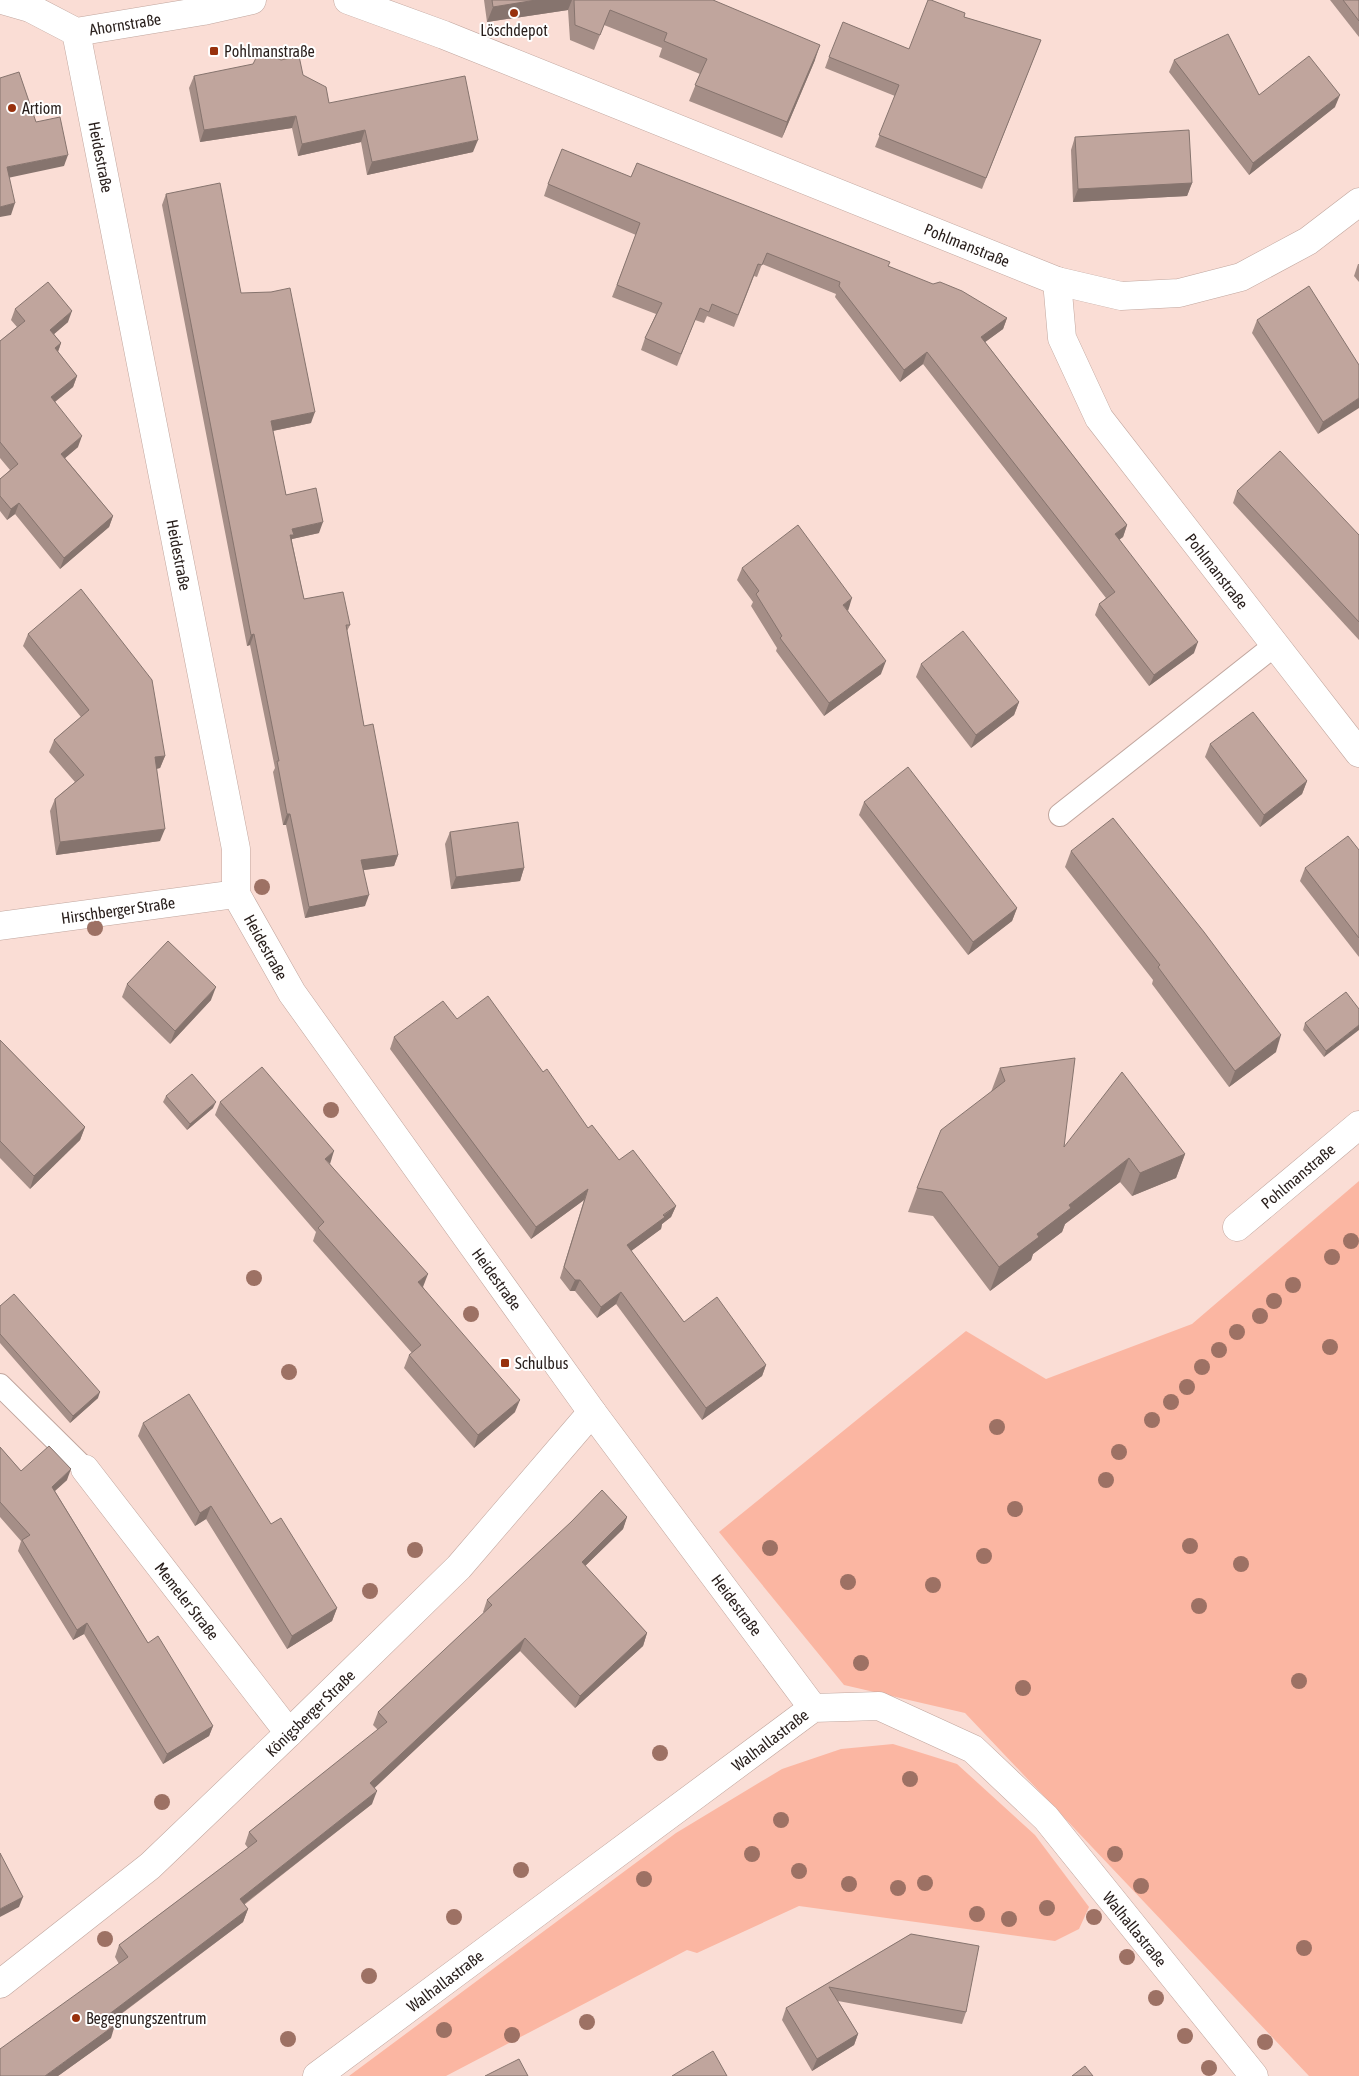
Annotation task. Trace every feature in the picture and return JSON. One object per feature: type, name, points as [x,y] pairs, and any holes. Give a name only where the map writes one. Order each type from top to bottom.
[{"type":"street","name":"Ahornstraße","points":[[2,0],[30,8],[76,32],[203,11],[252,0]]},
{"type":"street","name":"Pohlmanstraße","points":[[348,0],[444,36],[1057,281],[1062,338],[1099,418],[1274,646],[1359,753]]},
{"type":"street","name":"Heidestraße","points":[[76,32],[236,849],[236,894],[292,993],[592,1412],[813,1708]]},
{"type":"street","points":[[1057,281],[1121,296],[1179,293],[1241,277],[1308,241],[1359,202]]},
{"type":"street","name":"Hirschberger Straße","points":[[0,926],[236,894]]},
{"type":"street","name":"Pohlmanstraße","points":[[1237,1227],[1359,1125]]},
{"type":"street","name":"Königsberger Straße","points":[[0,1984],[150,1866],[289,1733],[459,1567],[592,1412]]},
{"type":"street","name":"Memeler Straße","points":[[85,1469],[289,1733]]},
{"type":"street","name":"Walhallastraße","points":[[317,2076],[813,1708],[879,1706],[973,1749],[1046,1818],[1254,2076]]},
{"type":"lane","points":[[1060,815],[1274,646]]},
{"type":"lane","points":[[0,1385],[85,1469]]},
{"type":"shaded area","points":[[1359,1181],[1359,2076],[1309,2076],[965,1713],[844,1685],[719,1532],[966,1331],[1046,1379],[1192,1324]]},
{"type":"shaded area","points":[[893,1744],[957,1764],[1035,1835],[1089,1907],[1079,1929],[1055,1941],[799,1906],[697,1953],[687,1950],[446,2076],[349,2076],[676,1833],[782,1769],[841,1749]]},
{"type":"building","points":[[492,0],[536,0],[493,7]]},
{"type":"building","points":[[574,0],[713,0],[820,45],[787,122],[695,85],[707,59],[664,41],[667,33],[610,10],[600,35],[575,25]]},
{"type":"building","points":[[928,0],[965,13],[964,17],[1041,40],[986,178],[879,135],[899,85],[829,57],[843,22],[909,49]]},
{"type":"building","points":[[1343,0],[1359,0],[1359,21]]},
{"type":"building","points":[[1228,34],[1259,95],[1309,56],[1340,95],[1253,163],[1174,60]]},
{"type":"building","points":[[260,50],[281,60],[299,56],[303,75],[326,87],[329,103],[465,76],[478,140],[372,162],[365,130],[302,144],[296,116],[204,130],[194,76],[253,64]]},
{"type":"building","points":[[19,72],[36,122],[60,117],[68,155],[7,167],[15,203],[0,207],[0,78]]},
{"type":"building","points":[[1189,130],[1192,183],[1078,189],[1075,137]]},
{"type":"building","points":[[562,149],[631,177],[637,163],[890,262],[888,266],[933,284],[940,282],[962,291],[1007,318],[981,337],[1127,525],[1115,534],[1198,642],[1154,675],[1099,604],[1115,592],[927,352],[904,370],[839,286],[840,282],[767,253],[762,265],[758,264],[738,315],[712,304],[709,312],[700,308],[681,354],[645,338],[662,303],[617,285],[640,223],[548,184]]},
{"type":"building","points":[[220,183],[241,293],[271,292],[290,288],[315,412],[271,421],[286,495],[316,488],[323,522],[292,529],[294,535],[290,535],[304,599],[343,592],[350,625],[346,625],[364,726],[373,724],[398,855],[361,860],[369,895],[309,907],[290,814],[287,814],[277,761],[279,761],[254,634],[251,635],[166,194]]},
{"type":"building","points":[[48,282],[72,311],[50,330],[61,343],[55,348],[77,376],[51,397],[82,436],[61,454],[113,516],[64,558],[19,503],[11,509],[0,496],[0,479],[18,464],[0,442],[0,341],[25,321],[15,309]]},
{"type":"building","points":[[1309,286],[1359,365],[1359,398],[1323,422],[1257,320]]},
{"type":"building","points":[[1280,451],[1359,535],[1359,622],[1237,491]]},
{"type":"building","points":[[798,525],[852,598],[843,605],[886,661],[829,703],[780,638],[782,636],[756,594],[759,591],[742,568]]},
{"type":"building","points":[[81,589],[152,680],[165,756],[155,757],[165,829],[60,842],[55,799],[84,775],[54,740],[89,710],[28,634]]},
{"type":"building","points":[[963,631],[1019,702],[976,735],[921,664]]},
{"type":"building","points":[[1253,712],[1307,781],[1264,815],[1210,744]]},
{"type":"building","points":[[908,767],[1017,908],[973,942],[864,802]]},
{"type":"building","points":[[1113,818],[1204,932],[1281,1035],[1235,1071],[1158,967],[1160,965],[1071,851]]},
{"type":"building","points":[[518,822],[524,868],[456,877],[450,832]]},
{"type":"building","points":[[1348,836],[1359,850],[1359,938],[1305,868]]},
{"type":"building","points":[[168,941],[216,987],[175,1031],[127,984]]},
{"type":"building","points":[[1346,992],[1359,1009],[1359,1025],[1326,1051],[1305,1023]]},
{"type":"building","points":[[488,996],[543,1072],[547,1069],[588,1128],[592,1125],[619,1160],[633,1150],[676,1206],[663,1215],[665,1217],[627,1245],[684,1322],[717,1297],[766,1365],[706,1408],[621,1292],[601,1307],[580,1280],[575,1280],[564,1267],[588,1189],[536,1227],[394,1037],[443,1001],[457,1019]]},
{"type":"building","points":[[0,1040],[85,1127],[34,1176],[0,1141]]},
{"type":"building","points":[[1075,1058],[1064,1147],[1122,1072],[1185,1154],[1140,1173],[1129,1158],[1069,1205],[1071,1208],[1037,1234],[1039,1237],[999,1267],[942,1192],[917,1188],[941,1130],[1005,1081],[1000,1068]]},
{"type":"building","points":[[262,1067],[334,1151],[325,1159],[428,1274],[418,1282],[520,1400],[478,1435],[409,1355],[421,1345],[318,1228],[324,1222],[220,1102]]},
{"type":"building","points":[[192,1074],[216,1102],[190,1124],[166,1096]]},
{"type":"building","points":[[14,1294],[100,1392],[73,1416],[0,1334],[0,1306]]},
{"type":"building","points":[[189,1394],[271,1524],[281,1518],[337,1608],[292,1636],[211,1506],[200,1513],[143,1423]]},
{"type":"building","points":[[49,1446],[71,1469],[52,1487],[148,1643],[158,1636],[213,1726],[167,1754],[87,1623],[77,1630],[22,1540],[30,1535],[0,1502],[0,1447],[21,1471]]},
{"type":"building","points":[[602,1490],[627,1517],[582,1562],[647,1633],[580,1696],[525,1638],[370,1783],[377,1791],[240,1899],[248,1909],[108,2015],[115,2025],[45,2076],[0,2076],[0,2049],[128,1957],[119,1945],[257,1841],[249,1832],[387,1722],[378,1712],[492,1605],[487,1600],[571,1522]]},
{"type":"building","points":[[0,1853],[23,1897],[0,1909]]},
{"type":"building","points":[[911,1934],[979,1946],[966,2012],[829,1987],[858,2034],[817,2059],[786,2008]]},
{"type":"building","points":[[713,2051],[727,2076],[672,2076]]},
{"type":"building","points":[[519,2059],[528,2076],[485,2076]]},
{"type":"building","points":[[1085,2066],[1093,2076],[1072,2076]]},
{"type":"place","name":"Löschdepot","points":[[514,13]]},
{"type":"place","name":"Pohlmanstraße","points":[[214,51]]},
{"type":"place","name":"Artiom","points":[[12,108]]},
{"type":"place","name":"Schulbus","points":[[505,1363]]},
{"type":"place","name":"Begegnungszentrum","points":[[76,2018]]}]
